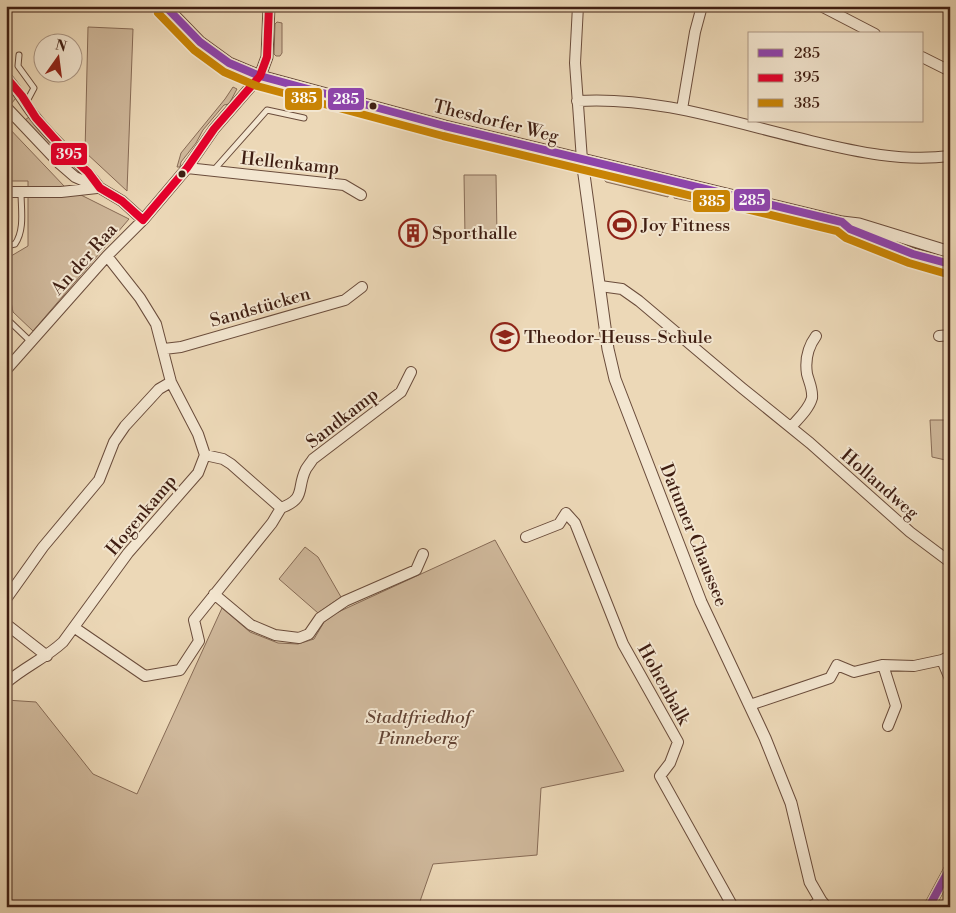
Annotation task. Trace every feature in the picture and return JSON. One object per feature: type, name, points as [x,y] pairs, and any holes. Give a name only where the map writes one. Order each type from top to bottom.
[{"type":"street","name":"Thesdorfer Weg","points":[[165,6],[200,42],[229,63],[260,76],[412,118],[842,222],[859,224],[950,252]]},
{"type":"street","points":[[260,76],[267,57],[269,6]]},
{"type":"street","points":[[578,6],[575,63],[582,160]]},
{"type":"street","points":[[682,109],[694,32],[702,6]]},
{"type":"street","points":[[821,6],[872,32]]},
{"type":"street","points":[[924,58],[950,71]]},
{"type":"street","name":"An der Raa","points":[[6,370],[107,256],[143,220],[187,168],[214,129],[260,76]]},
{"type":"street","points":[[6,77],[36,118],[71,157],[88,172],[100,188]]},
{"type":"street","points":[[577,101],[625,100],[682,109],[852,151],[904,158],[950,156]]},
{"type":"street","points":[[26,103],[10,111],[60,164],[75,177],[100,188],[122,201],[143,220]]},
{"type":"street","name":"Datumer Chaussee","points":[[582,160],[608,349],[615,379],[701,602],[750,706],[791,803],[810,882],[823,904]]},
{"type":"street","name":"Hellenkamp","points":[[187,168],[344,185],[361,195]]},
{"type":"street","points":[[6,192],[61,192],[100,188]]},
{"type":"street","name":"Thesdorfer Weg","points":[[842,222],[850,229],[913,254],[950,264]]},
{"type":"street","points":[[107,256],[146,306],[156,324],[171,382],[198,434],[205,454],[223,459],[231,464],[281,508]]},
{"type":"street","name":"Hollandweg","points":[[600,286],[622,289],[639,301],[791,428],[910,532],[950,562]]},
{"type":"street","name":"Sandstücken","points":[[164,349],[181,347],[345,300],[362,287]]},
{"type":"street","points":[[791,428],[812,399],[812,390],[806,364],[809,346],[816,336]]},
{"type":"street","name":"Sandkamp","points":[[75,628],[145,676],[180,670],[199,641],[194,620],[272,523],[281,508],[297,499],[306,469],[313,459],[401,392],[411,372]]},
{"type":"street","points":[[6,599],[43,547],[99,480],[114,442],[125,426],[159,389],[171,382]]},
{"type":"street","name":"Hogenkamp","points":[[6,683],[15,675],[47,656],[64,642],[128,553],[198,473],[205,454]]},
{"type":"street","name":"Hohenbalk","points":[[526,537],[559,524],[566,513],[575,523],[623,644],[678,742],[670,763],[660,776],[733,907]]},
{"type":"street","points":[[214,594],[251,625],[275,635],[298,638],[310,634],[320,618],[345,602],[416,570],[423,554]]},
{"type":"street","points":[[6,624],[47,656]]},
{"type":"street","points":[[750,706],[830,678],[837,665],[854,672],[883,665],[914,666],[946,658],[950,679]]},
{"type":"street","points":[[883,665],[896,706],[888,726]]},
{"type":"street","points":[[929,907],[950,868]]},
{"type":"street","points":[[810,907],[823,904]]},
{"type":"lane","points":[[19,55],[18,66],[34,88],[26,103]]},
{"type":"lane","name":"Hellenkamp","points":[[213,171],[266,110],[304,118]]},
{"type":"lane","points":[[6,246],[15,244],[19,238],[21,230],[21,192]]},
{"type":"lane","points":[[6,318],[31,342]]},
{"type":"green space","points":[[277,22],[282,23],[282,53],[280,56],[274,54],[275,24]]},
{"type":"green space","points":[[88,27],[133,29],[127,191],[85,152]]},
{"type":"green space","points":[[6,86],[9,90],[15,90],[16,98],[11,104],[7,104]]},
{"type":"green space","points":[[233,87],[237,89],[229,104],[224,105],[203,130],[196,143],[181,162],[180,167],[177,167],[181,153]]},
{"type":"green space","points":[[29,117],[83,173],[81,176],[79,177],[25,120]]},
{"type":"green space","points":[[6,125],[65,187],[129,219],[33,331],[13,312],[6,275],[6,259],[28,246],[28,181],[6,181]]},
{"type":"green space","points":[[604,170],[671,184],[668,197],[606,182],[602,177]]},
{"type":"green space","points":[[464,175],[496,175],[497,236],[465,236]]},
{"type":"green space","points":[[676,185],[790,214],[789,222],[674,198]]},
{"type":"green space","points":[[799,216],[846,230],[846,232],[797,223]]},
{"type":"green space","points":[[930,420],[950,420],[950,461],[932,457]]},
{"type":"green space","name":"Stadtfriedhof Pinneberg","points":[[495,540],[624,771],[541,788],[537,855],[433,864],[418,907],[6,907],[6,700],[36,702],[93,774],[137,794],[222,608],[250,632],[278,643],[298,644],[314,639],[324,622],[336,613]]},
{"type":"green space","points":[[305,547],[318,557],[341,597],[318,613],[279,579]]},
{"type":"transit line","name":"285","points":[[165,6],[200,42],[229,63],[260,76],[445,126],[842,222],[850,229],[913,254],[950,264]]},
{"type":"transit line","name":"395","points":[[143,220],[187,168],[214,129],[260,76],[267,57],[269,6]]},
{"type":"transit line","name":"385","points":[[158,13],[194,50],[224,72],[257,86],[443,136],[837,231],[846,238],[909,263],[947,274]]},
{"type":"transit line","name":"395","points":[[6,77],[22,96],[36,118],[71,157],[88,172],[100,188],[122,201],[143,220]]},
{"type":"transit line","name":"285","points":[[929,907],[950,868]]},
{"type":"place","name":"Joy Fitness","points":[[622,225]]},
{"type":"place","name":"Sporthalle","points":[[413,233]]},
{"type":"place","name":"Theodor-Heuss-Schule","points":[[505,337]]}]
